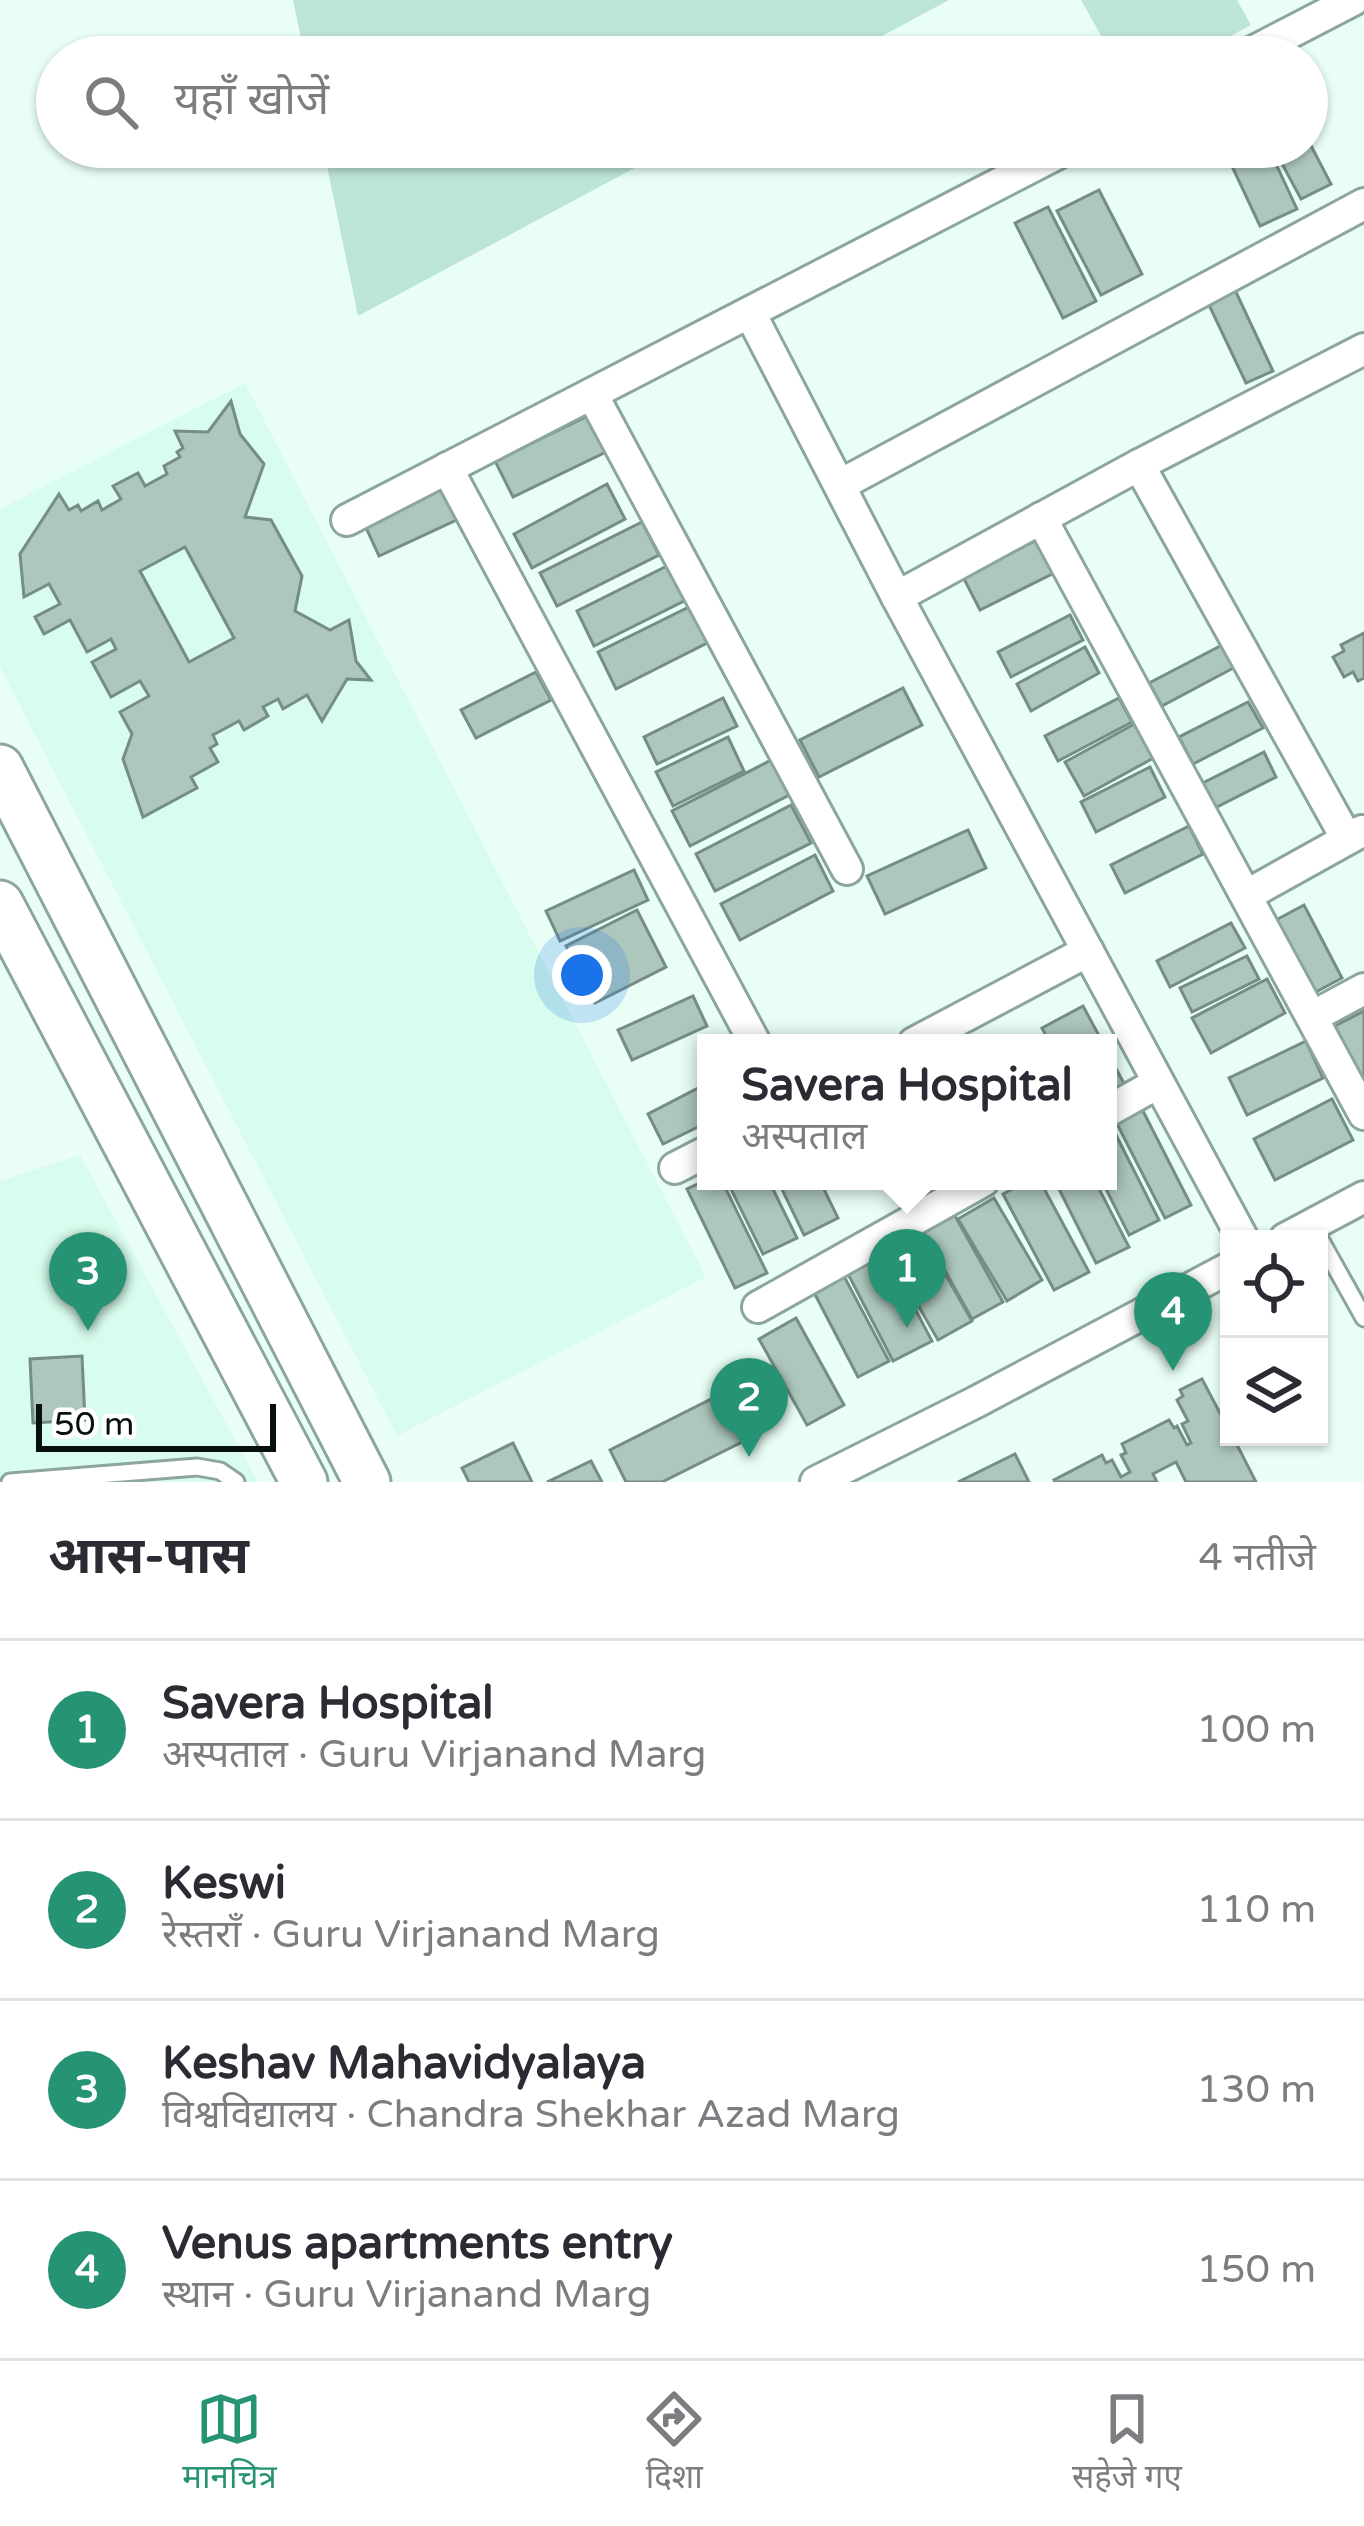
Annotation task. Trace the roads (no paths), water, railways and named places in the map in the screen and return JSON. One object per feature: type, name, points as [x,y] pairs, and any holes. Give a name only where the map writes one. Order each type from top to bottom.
[{"type":"street","points":[[1284,36],[1353,0]]},
{"type":"street","points":[[347,520],[1030,168]]},
{"type":"street","points":[[840,485],[1364,204]]},
{"type":"street","points":[[751,313],[897,597],[1238,1230]]},
{"type":"street","points":[[897,597],[1364,349]]},
{"type":"street","points":[[592,394],[847,869]]},
{"type":"street","points":[[1139,465],[1355,834],[1247,896]]},
{"type":"street","points":[[447,468],[750,1034]]},
{"type":"street","points":[[1041,518],[1364,1114]]},
{"type":"street","points":[[0,768],[367,1482]]},
{"type":"street","points":[[0,904],[304,1482]]},
{"type":"street","points":[[931,1034],[1088,952]]},
{"type":"street","points":[[1312,1017],[1364,989]]},
{"type":"street","points":[[1117,1106],[1158,1083]]},
{"type":"street","points":[[675,1168],[697,1157]]},
{"type":"street","points":[[758,1307],[967,1190]]},
{"type":"street","points":[[1303,1230],[1364,1197]]},
{"type":"street","points":[[816,1482],[859,1473],[1220,1273]]},
{"type":"lane","points":[[1328,1270],[1364,1318]]},
{"type":"lane","points":[[10,1482],[197,1467],[220,1471],[236,1482]]},
{"type":"place","name":"Savera Hospital","points":[[907,1328]]},
{"type":"place","name":"Keshav Mahavidyalaya","points":[[88,1331]]},
{"type":"place","name":"Venus apartments entry","points":[[1173,1371]]},
{"type":"place","name":"Keswi","points":[[749,1457]]}]
